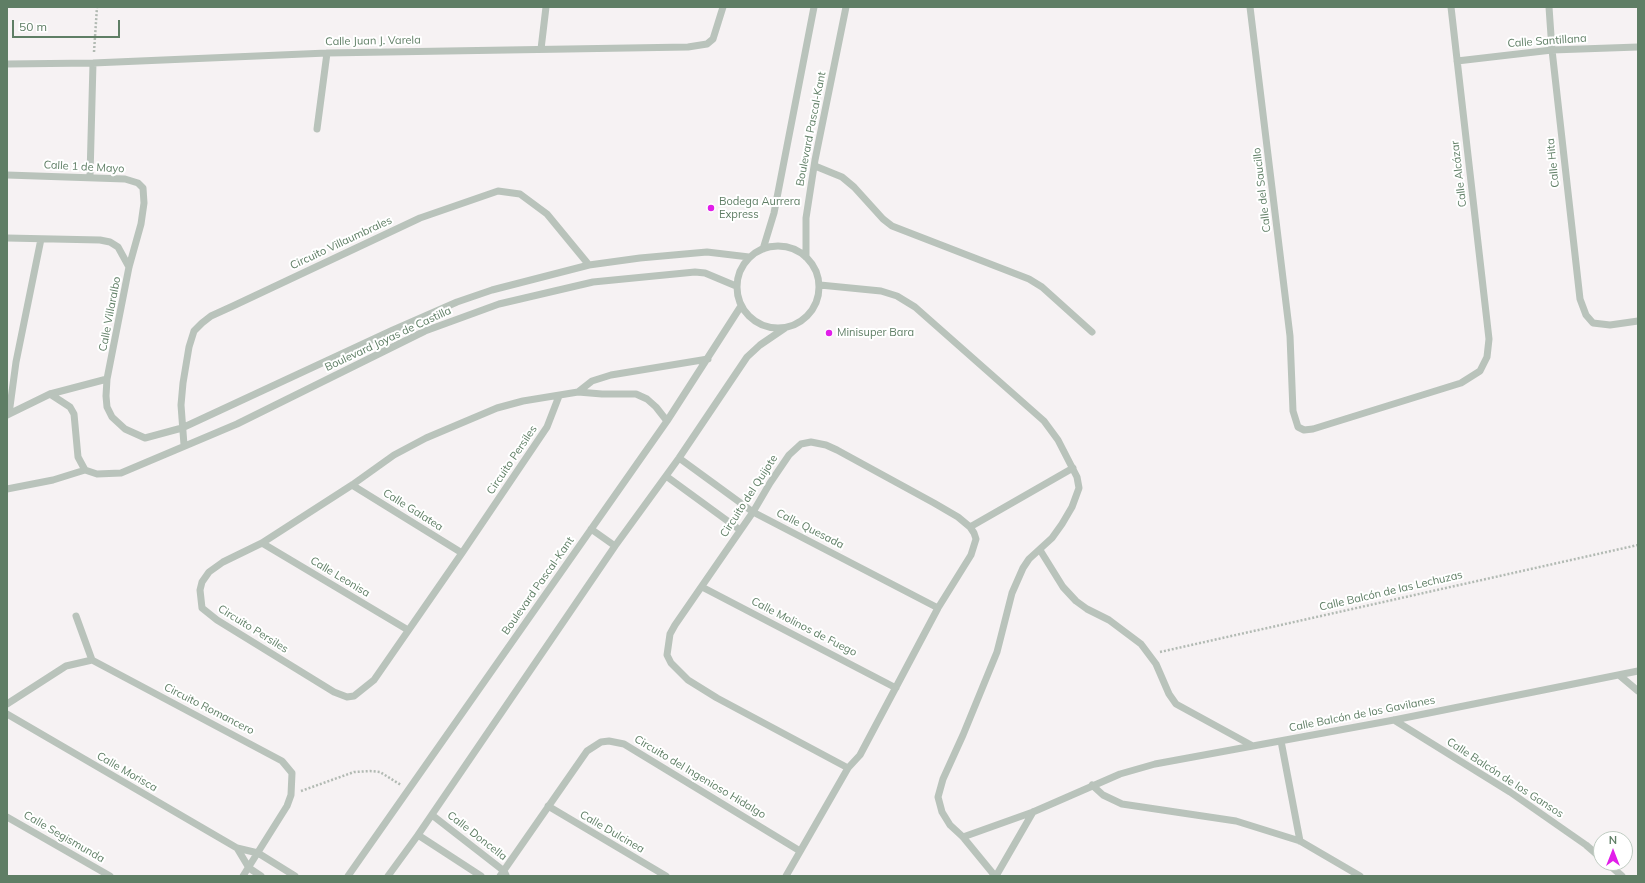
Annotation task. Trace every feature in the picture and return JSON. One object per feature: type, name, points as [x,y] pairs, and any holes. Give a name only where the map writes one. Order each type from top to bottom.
[{"type":"street","points":[[541,49],[546,7]]},
{"type":"street","name":"Calle Juan J. Varela","points":[[7,64],[93,63],[327,52],[701,46],[707,44],[713,39],[723,7]]},
{"type":"street","name":"Boulevard Pascal-Kant","points":[[763,249],[774,213],[814,7]]},
{"type":"street","name":"Boulevard Pascal-Kant","points":[[806,257],[806,218],[846,7]]},
{"type":"street","name":"Calle del Saucillo","points":[[1250,7],[1286,297],[1292,370],[1294,420],[1298,427],[1304,430],[1313,429],[1461,383],[1480,371],[1487,357],[1489,339]]},
{"type":"street","name":"Calle Alcázar","points":[[1451,7],[1489,339]]},
{"type":"street","name":"Calle Hita","points":[[1549,7],[1552,50],[1580,299],[1586,315],[1593,323],[1610,325],[1638,321]]},
{"type":"street","name":"Calle Santillana","points":[[1457,61],[1552,50],[1638,47]]},
{"type":"street","points":[[317,129],[327,52]]},
{"type":"street","points":[[90,176],[93,63]]},
{"type":"street","points":[[815,166],[842,178],[854,187],[883,219],[892,226],[1029,279],[1042,287],[1092,332]]},
{"type":"street","name":"Calle 1 de Mayo","points":[[7,175],[90,176],[125,179],[138,183],[143,188],[144,203],[141,224],[129,267]]},
{"type":"street","name":"Circuito Villaumbrales","points":[[184,445],[181,406],[183,383],[189,348],[194,331],[202,322],[227,308],[420,218],[498,191],[520,194],[547,214],[589,265]]},
{"type":"street","name":"Calle Villaralbo","points":[[7,238],[100,240],[110,242],[118,247],[129,267],[108,379],[106,396],[107,407],[112,418],[125,430],[145,438]]},
{"type":"street","points":[[8,415],[16,362],[41,239]]},
{"type":"street","points":[[388,876],[432,815],[615,546],[679,458],[747,357],[760,345],[785,328],[799,323],[811,313],[818,300],[820,285],[816,270],[806,257],[793,249],[778,246],[763,249],[749,257],[740,270],[736,286],[741,306],[752,319],[767,327],[785,328]]},
{"type":"street","name":"Boulevard Joyas de Castilla","points":[[145,438],[182,428],[457,302],[529,279],[589,265],[708,252],[749,257]]},
{"type":"street","name":"Boulevard Joyas de Castilla","points":[[86,470],[102,474],[121,473],[184,445],[237,424],[425,331],[499,304],[592,282],[695,272],[706,273],[736,286]]},
{"type":"street","points":[[820,285],[881,291],[897,296],[915,307],[1044,421],[1058,440],[1073,468],[1079,488],[1072,507],[1062,524],[1023,568],[1012,592],[997,652],[943,779],[938,797],[942,812],[950,825],[964,837],[995,876],[1033,812]]},
{"type":"street","name":"Boulevard Pascal-Kant","points":[[348,876],[667,421],[741,306]]},
{"type":"street","name":"Circuito Persiles","points":[[578,392],[592,381],[611,375],[708,359]]},
{"type":"street","points":[[8,415],[50,394],[108,379]]},
{"type":"street","name":"Circuito Persiles","points":[[559,396],[543,433],[462,553],[374,680],[354,696],[347,697],[334,692],[217,620],[202,608],[200,590],[202,582],[209,572],[223,562],[262,543],[352,485],[394,455],[426,438],[497,408],[524,401],[578,392],[636,394],[647,399],[656,407],[667,421]]},
{"type":"street","points":[[7,489],[53,480],[86,470],[78,457],[72,410],[64,401],[50,394]]},
{"type":"street","name":"Circuito del Quijote","points":[[848,768],[717,698],[688,680],[671,663],[667,655],[670,634],[753,512],[789,455],[801,444],[811,442],[826,445],[934,503],[958,517],[970,527]]},
{"type":"street","name":"Calle Quesada","points":[[679,458],[753,512],[938,608]]},
{"type":"street","points":[[786,876],[848,768],[860,755],[938,608],[971,555],[976,539],[970,527],[1073,468]]},
{"type":"street","points":[[666,476],[740,530]]},
{"type":"street","name":"Calle Galatea","points":[[352,485],[462,553]]},
{"type":"street","points":[[591,529],[615,546]]},
{"type":"street","name":"Calle Leonisa","points":[[262,543],[408,630]]},
{"type":"street","points":[[1040,550],[1063,587],[1076,601],[1130,634],[1149,655],[1156,664],[1169,694],[1176,704],[1251,745]]},
{"type":"street","name":"Calle Molinos de Fuego","points":[[702,587],[896,688]]},
{"type":"street","points":[[7,704],[66,666],[77,662],[92,660],[76,616]]},
{"type":"street","name":"Circuito Romancero","points":[[92,660],[274,755],[289,767],[292,773],[291,795],[287,806],[250,868],[243,876]]},
{"type":"street","name":"Calle Balcón de los Gavilanes","points":[[964,837],[1033,812],[1120,774],[1155,764],[1251,745],[1281,741],[1394,720],[1638,671]]},
{"type":"street","points":[[1619,675],[1638,691]]},
{"type":"street","name":"Calle Morisca","points":[[7,714],[237,848],[258,853],[295,876]]},
{"type":"street","name":"Calle Balcón de los Gansos","points":[[1394,720],[1510,792],[1593,852]]},
{"type":"street","name":"Circuito del Ingenioso Hidalgo","points":[[503,874],[548,806],[587,752],[601,742],[609,741],[624,744],[800,850]]},
{"type":"street","points":[[1281,741],[1300,841]]},
{"type":"street","points":[[1092,785],[1103,795],[1122,804],[1236,821],[1300,841],[1360,876]]},
{"type":"street","name":"Calle Dulcinea","points":[[548,806],[666,876]]},
{"type":"street","name":"Calle Doncella","points":[[432,815],[503,874]]},
{"type":"street","name":"Calle Segismunda","points":[[7,817],[110,876]]},
{"type":"street","points":[[418,835],[481,876]]},
{"type":"street","name":"Calle Morisca","points":[[237,848],[250,868],[261,876]]},
{"type":"path","points":[[93,63],[97,7]]},
{"type":"path","name":"Calle Balcón de las Lechuzas","points":[[1149,655],[1365,605],[1638,545]]},
{"type":"path","points":[[291,795],[354,772],[370,771],[380,772],[409,791]]},
{"type":"place","name":"Bodega Aurrera Express","points":[[711,208]]},
{"type":"place","name":"Minisuper Bara","points":[[829,333]]}]
